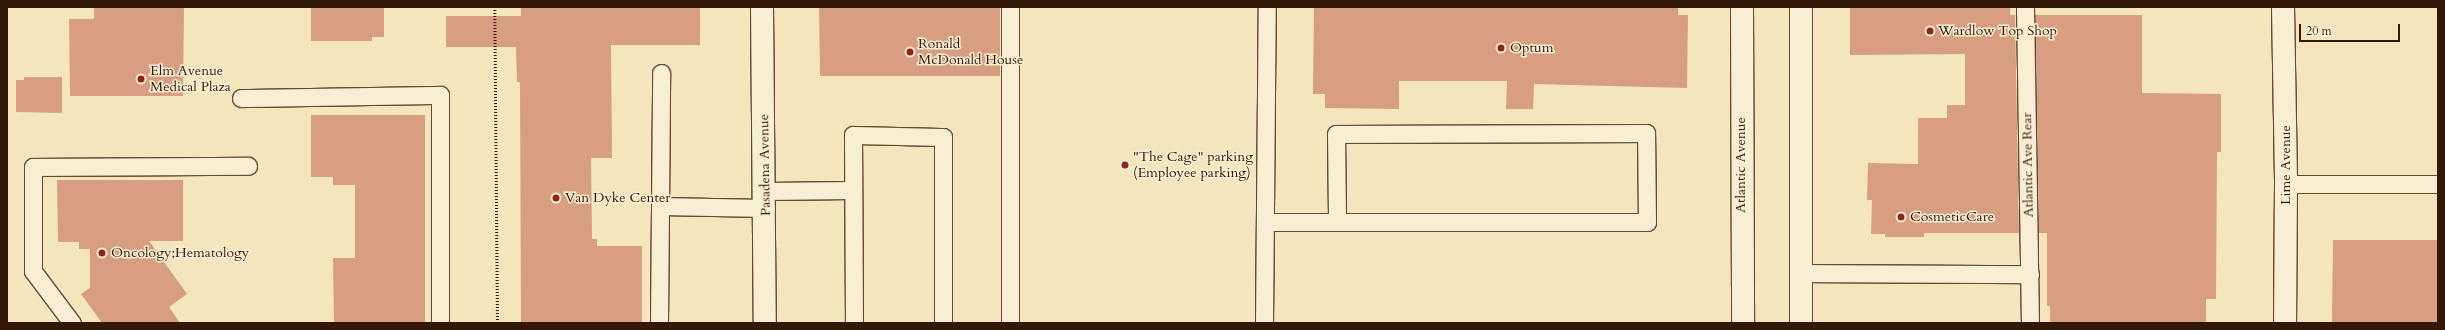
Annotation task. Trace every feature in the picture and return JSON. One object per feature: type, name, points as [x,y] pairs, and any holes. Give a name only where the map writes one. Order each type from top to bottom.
[{"type":"main road","name":"Pasadena Avenue","points":[[762,7],[766,200],[765,323]]},
{"type":"main road","name":"Atlantic Avenue","points":[[1742,7],[1742,323]]},
{"type":"main road","points":[[1801,7],[1801,323]]},
{"type":"main road","name":"Lime Avenue","points":[[2284,7],[2286,184],[2285,323]]},
{"type":"lane","points":[[1010,7],[1010,323]]},
{"type":"lane","points":[[1264,323],[1267,7]]},
{"type":"lane","name":"Atlantic Ave Rear","points":[[2025,7],[2030,323]]},
{"type":"lane","points":[[659,323],[661,73]]},
{"type":"lane","points":[[242,98],[440,95],[440,323]]},
{"type":"lane","points":[[1265,222],[1337,222],[1647,222],[1646,133],[1336,134],[1337,222]]},
{"type":"lane","points":[[854,323],[851,190],[853,135],[943,137],[943,323]]},
{"type":"lane","points":[[72,323],[33,271],[33,167],[248,166]]},
{"type":"lane","points":[[2286,184],[2438,184]]},
{"type":"lane","points":[[660,206],[766,200],[851,190]]},
{"type":"lane","points":[[1801,273],[2030,274]]},
{"type":"path","points":[[495,7],[498,323]]},
{"type":"building","points":[[94,7],[184,7],[183,96],[70,96],[69,19],[94,19]]},
{"type":"building","points":[[311,7],[384,7],[384,37],[372,37],[372,41],[311,41]]},
{"type":"building","name":"Van Dyke Center","points":[[521,7],[700,7],[700,45],[611,45],[612,158],[591,158],[592,239],[597,239],[597,246],[642,246],[642,323],[521,323],[520,82],[517,82],[516,47],[446,47],[446,16],[521,16]]},
{"type":"building","name":"Ronald McDonald House","points":[[819,7],[1000,7],[1000,76],[820,76]]},
{"type":"building","name":"Optum","points":[[1314,7],[1678,7],[1678,15],[1688,15],[1687,88],[1534,84],[1533,109],[1506,109],[1507,81],[1399,81],[1399,109],[1325,108],[1325,94],[1313,94]]},
{"type":"building","points":[[1850,7],[2010,7],[2010,15],[2015,15],[2019,233],[1924,233],[1924,237],[1885,237],[1885,234],[1871,234],[1872,200],[1867,200],[1868,163],[1918,164],[1918,118],[1947,118],[1947,105],[1965,105],[1965,54],[1850,55]]},
{"type":"building","points":[[2035,15],[2142,15],[2142,93],[2221,94],[2221,152],[2217,152],[2216,299],[2206,299],[2206,323],[2050,323],[2050,306],[2047,306],[2047,233],[2039,233]]},
{"type":"building","points":[[24,77],[62,77],[62,113],[16,112],[16,80],[24,80]]},
{"type":"building","points":[[311,115],[425,115],[425,323],[334,323],[333,258],[355,258],[355,185],[333,185],[333,177],[311,177]]},
{"type":"building","name":"Oncology;Hematology","points":[[57,180],[183,180],[183,241],[149,241],[187,294],[169,307],[180,323],[102,323],[81,294],[90,288],[90,249],[79,249],[79,242],[58,242]]},
{"type":"building","points":[[2333,240],[2438,240],[2438,323],[2332,323]]},
{"type":"place","name":"Wardlow Top Shop","points":[[1930,31]]},
{"type":"place","name":"Optum","points":[[1501,48]]},
{"type":"place","name":"Ronald McDonald House","points":[[910,52]]},
{"type":"place","name":"Elm Avenue Medical Plaza","points":[[141,79]]},
{"type":"place","name":"\"The Cage\" parking (Employee parking)","points":[[1125,165]]},
{"type":"place","name":"Van Dyke Center","points":[[556,198]]},
{"type":"place","name":"CosmeticCare","points":[[1901,217]]},
{"type":"place","name":"Oncology;Hematology","points":[[102,253]]}]
